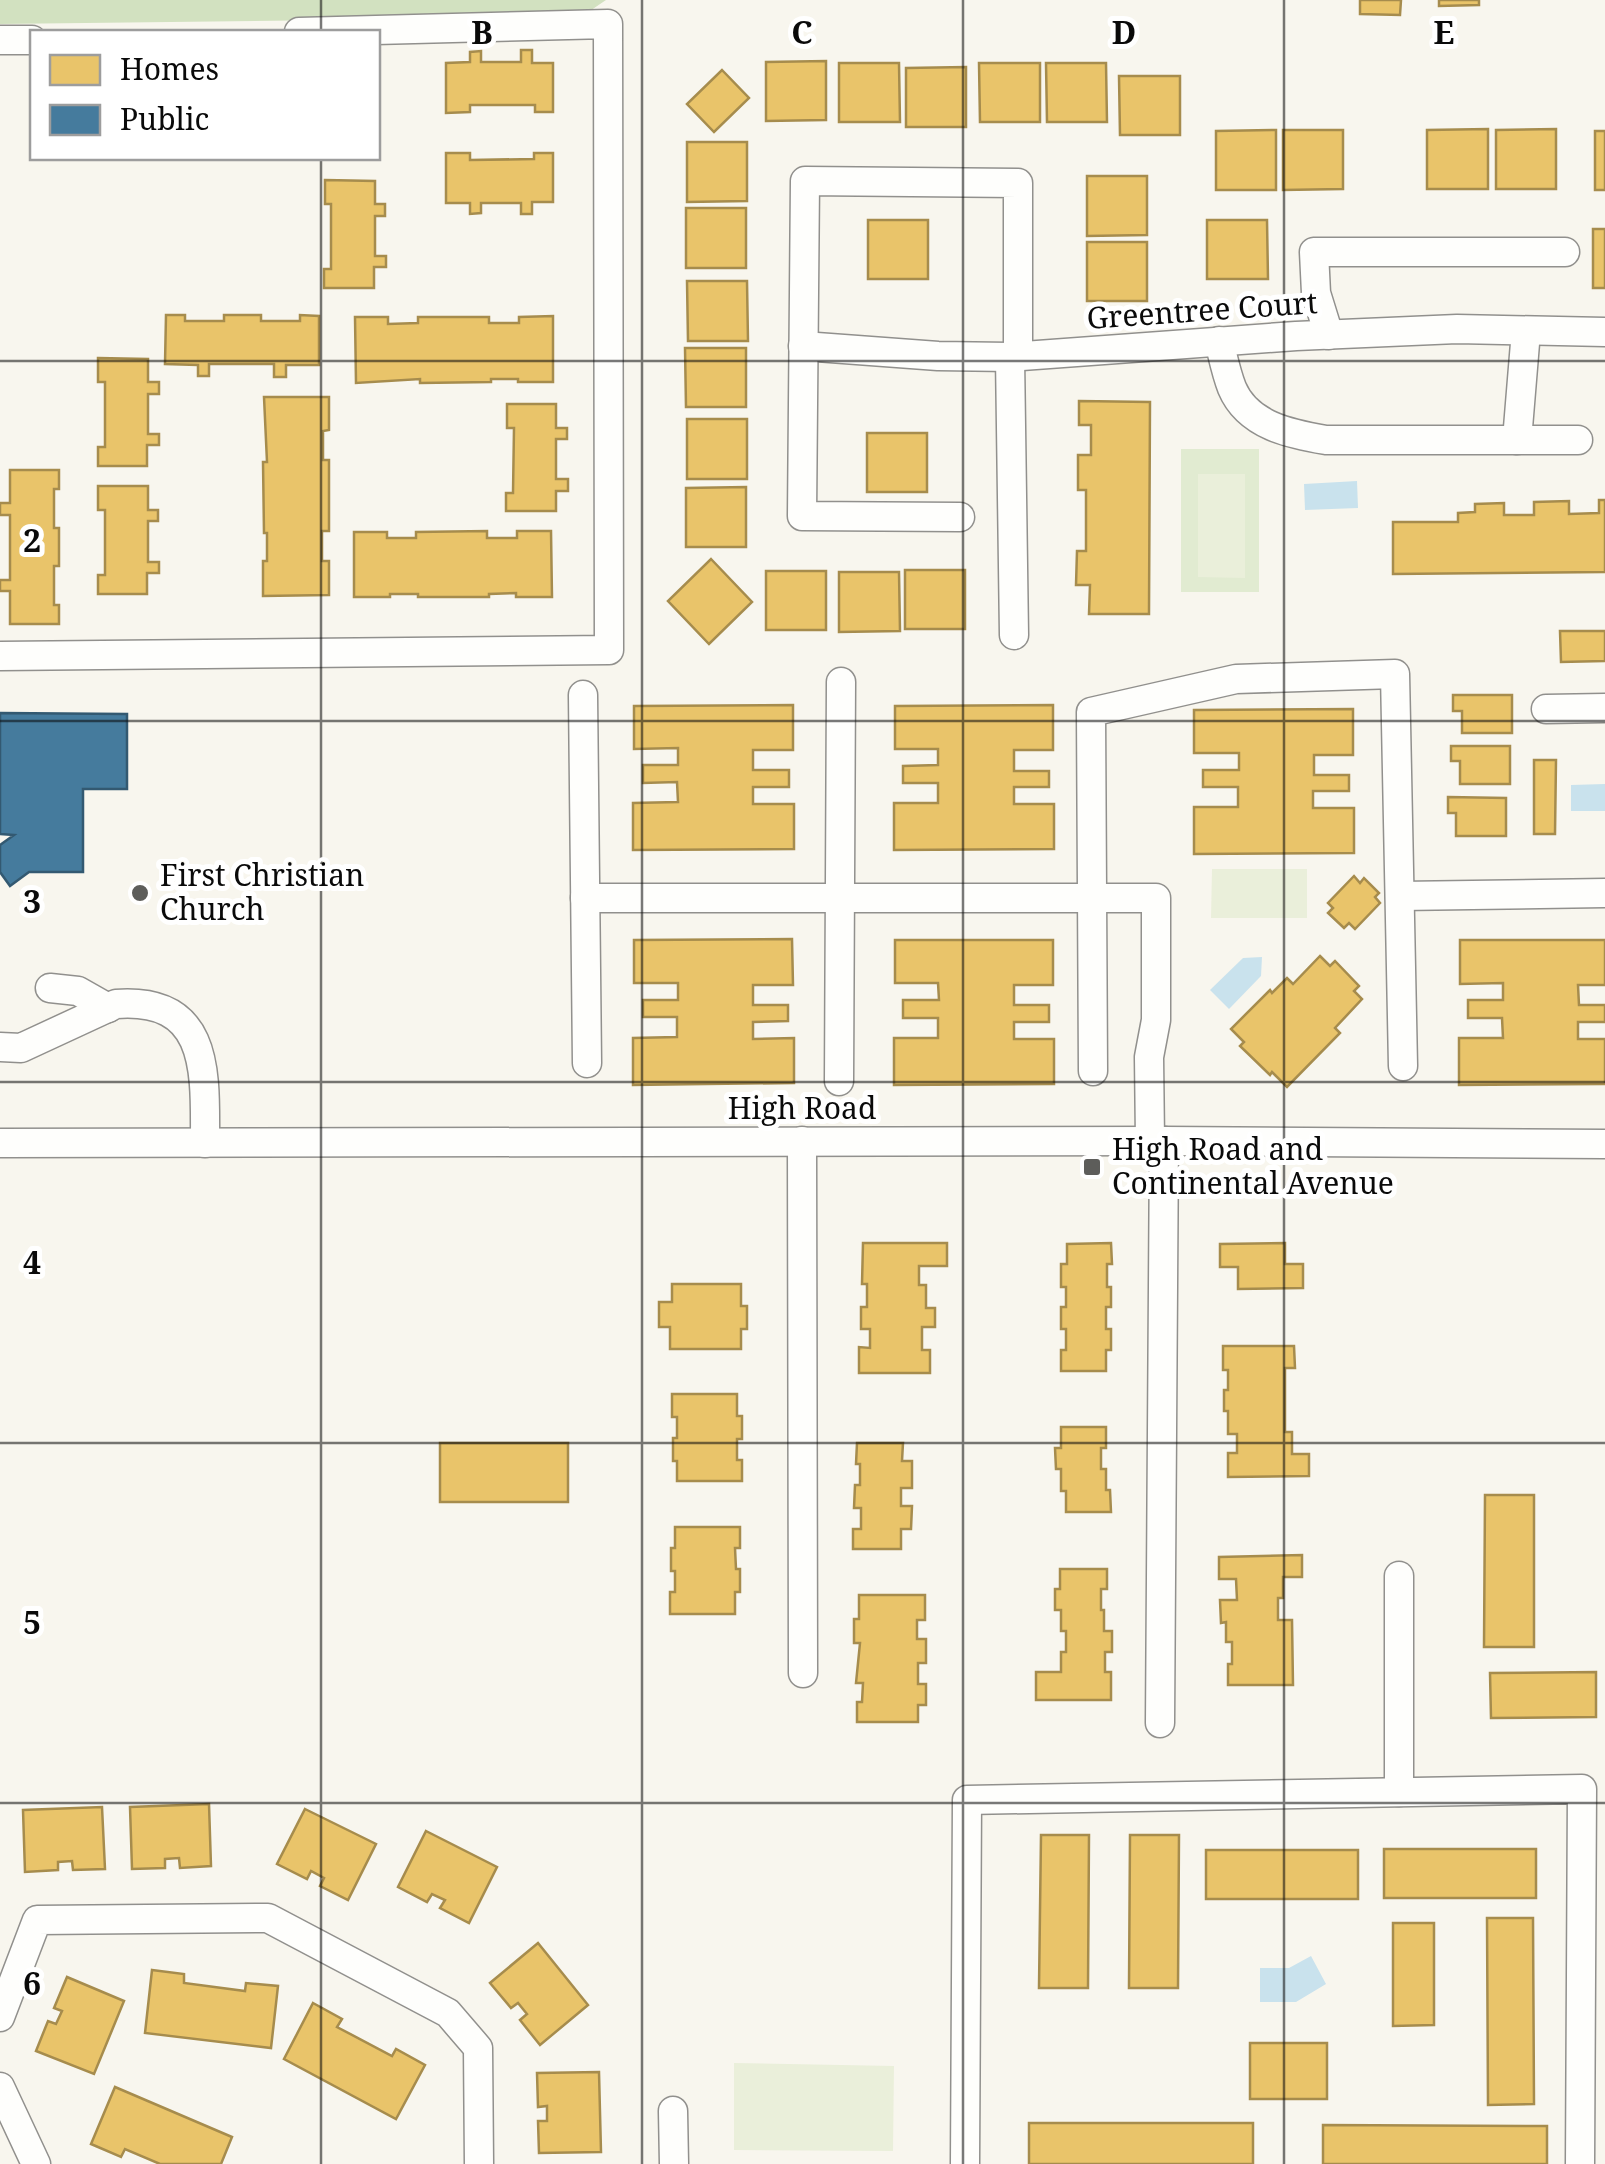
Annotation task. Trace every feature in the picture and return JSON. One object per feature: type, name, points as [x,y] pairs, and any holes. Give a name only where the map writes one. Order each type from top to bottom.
[{"type":"street","points":[[0,656],[609,650],[608,24],[376,30]]},
{"type":"street","points":[[0,40],[30,40]]},
{"type":"street","points":[[960,517],[802,516],[805,181],[1018,184],[1014,635]]},
{"type":"street","points":[[1329,335],[1316,293],[1314,252],[1564,252]]},
{"type":"street","name":"Greentree Court","points":[[803,346],[938,356],[1014,356],[1457,329],[1605,332]]},
{"type":"street","points":[[1517,440],[1526,330]]},
{"type":"street","points":[[1219,342],[1233,391],[1248,412],[1288,433],[1326,440],[1578,440]]},
{"type":"street","points":[[1093,1071],[1090,712],[1236,680],[1395,674],[1403,1066]]},
{"type":"street","points":[[839,1080],[841,682]]},
{"type":"street","points":[[583,695],[587,1063]]},
{"type":"street","points":[[1546,709],[1605,708]]},
{"type":"street","points":[[1400,896],[1605,893]]},
{"type":"street","points":[[585,898],[1156,898],[1156,1020],[1149,1057],[1157,1140],[1160,1723]]},
{"type":"street","points":[[50,988],[78,991],[108,1008]]},
{"type":"street","points":[[0,1047],[21,1048],[108,1008],[133,1003],[158,1009],[180,1020],[196,1040],[205,1084],[205,1142]]},
{"type":"street","name":"High Road","points":[[0,1143],[1157,1140],[1605,1144]]},
{"type":"street","points":[[802,1141],[803,1673]]},
{"type":"street","points":[[1398,1576],[1400,1792]]},
{"type":"street","points":[[965,2164],[967,1800],[1582,1789],[1593,1807],[1580,2164]]},
{"type":"street","points":[[0,2017],[37,1920],[268,1918],[448,2014],[478,2048],[479,2164]]},
{"type":"street","points":[[0,2087],[36,2164]]},
{"type":"street","points":[[673,2110],[674,2164]]},
{"type":"green space","points":[[0,0],[606,0],[581,17],[0,24]]},
{"type":"green space","points":[[1181,449],[1259,449],[1259,592],[1181,592]]},
{"type":"green space","points":[[1198,474],[1245,474],[1245,578],[1198,577]]},
{"type":"green space","points":[[1212,869],[1307,869],[1307,918],[1211,918]]},
{"type":"green space","points":[[734,2063],[894,2066],[893,2151],[734,2150]]},
{"type":"water","points":[[1357,481],[1358,508],[1305,510],[1304,484]]},
{"type":"water","points":[[1605,784],[1605,811],[1571,811],[1571,785]]},
{"type":"water","points":[[1262,957],[1261,976],[1229,1009],[1210,990],[1243,958]]},
{"type":"water","points":[[1311,1956],[1326,1984],[1296,2002],[1260,2002],[1260,1968],[1289,1968]]},
{"type":"building: Homes","points":[[1360,0],[1401,0],[1400,15],[1360,14]]},
{"type":"building: Homes","points":[[1439,0],[1479,0],[1479,5],[1439,6]]},
{"type":"building: Homes","points":[[521,50],[532,50],[532,63],[553,63],[553,112],[535,112],[535,105],[470,105],[470,112],[446,113],[446,63],[470,62],[470,52],[481,51],[481,62],[521,62]]},
{"type":"building: Homes","points":[[826,61],[826,120],[766,121],[766,62]]},
{"type":"building: Homes","points":[[839,63],[899,63],[900,122],[839,122]]},
{"type":"building: Homes","points":[[979,63],[1040,63],[1040,122],[980,122]]},
{"type":"building: Homes","points":[[1046,63],[1106,63],[1107,122],[1047,122]]},
{"type":"building: Homes","points":[[966,67],[966,127],[906,127],[906,68]]},
{"type":"building: Homes","points":[[722,70],[749,98],[714,132],[687,104]]},
{"type":"building: Homes","points":[[1119,76],[1180,76],[1180,135],[1120,135]]},
{"type":"building: Homes","points":[[1488,129],[1488,189],[1427,189],[1427,130]]},
{"type":"building: Homes","points":[[1556,129],[1556,189],[1496,189],[1496,130]]},
{"type":"building: Homes","points":[[1276,130],[1276,190],[1216,190],[1216,131]]},
{"type":"building: Homes","points":[[1283,130],[1343,130],[1343,189],[1283,190]]},
{"type":"building: Homes","points":[[1595,131],[1605,131],[1605,190],[1595,190]]},
{"type":"building: Homes","points":[[687,142],[747,142],[747,201],[687,202]]},
{"type":"building: Homes","points":[[446,153],[470,153],[470,160],[534,159],[534,153],[553,153],[553,202],[532,202],[532,214],[521,214],[521,203],[481,203],[481,213],[470,214],[470,203],[446,203]]},
{"type":"building: Homes","points":[[1087,176],[1147,176],[1147,235],[1087,236]]},
{"type":"building: Homes","points":[[325,180],[375,181],[375,204],[385,204],[385,216],[375,216],[375,256],[386,256],[386,267],[374,267],[374,288],[324,288],[324,269],[331,269],[331,204],[325,204]]},
{"type":"building: Homes","points":[[686,208],[746,208],[746,268],[686,268]]},
{"type":"building: Homes","points":[[868,220],[928,220],[928,279],[868,279]]},
{"type":"building: Homes","points":[[1207,220],[1267,220],[1268,279],[1207,279]]},
{"type":"building: Homes","points":[[1593,229],[1605,229],[1605,288],[1593,288]]},
{"type":"building: Homes","points":[[1087,242],[1147,242],[1147,301],[1087,301]]},
{"type":"building: Homes","points":[[687,281],[747,281],[748,341],[688,341]]},
{"type":"building: Homes","points":[[166,315],[185,315],[185,321],[224,321],[224,315],[261,315],[261,321],[300,321],[300,315],[319,316],[319,365],[286,365],[286,377],[274,377],[274,364],[209,364],[209,376],[198,376],[198,365],[165,364]]},
{"type":"building: Homes","points":[[553,316],[553,382],[491,379],[420,383],[420,379],[356,383],[355,317],[388,317],[388,324],[418,323],[418,317],[489,317],[489,323],[519,323],[519,317]]},
{"type":"building: Homes","points":[[685,348],[746,348],[746,407],[686,407]]},
{"type":"building: Homes","points":[[98,358],[148,359],[148,382],[159,382],[159,394],[148,394],[148,434],[159,434],[159,445],[147,445],[147,466],[98,466],[98,447],[105,447],[105,382],[98,382]]},
{"type":"building: Homes","points":[[264,397],[329,397],[329,430],[323,431],[323,460],[329,460],[329,531],[322,531],[322,561],[329,561],[329,595],[263,596],[263,561],[267,561]]},
{"type":"building: Homes","points":[[1079,401],[1150,402],[1149,614],[1089,614],[1090,585],[1076,585],[1077,551],[1086,551],[1086,490],[1078,490],[1078,455],[1091,455],[1091,425],[1079,425]]},
{"type":"building: Homes","points":[[507,404],[556,404],[556,428],[567,428],[567,439],[556,439],[556,479],[568,479],[568,491],[556,491],[556,511],[506,511],[506,493],[513,493],[514,428],[507,428]]},
{"type":"building: Homes","points":[[687,419],[747,419],[747,479],[687,479]]},
{"type":"building: Homes","points":[[867,433],[927,433],[927,492],[867,492]]},
{"type":"building: Homes","points":[[10,470],[59,470],[59,489],[54,489],[59,566],[54,566],[54,605],[59,605],[59,624],[10,624],[10,591],[0,591],[0,580],[10,580],[10,515],[0,515],[0,503],[10,503]]},
{"type":"building: Homes","points":[[98,486],[148,486],[148,510],[158,510],[158,521],[148,521],[148,562],[159,562],[159,573],[147,573],[147,594],[98,594],[98,575],[105,575],[105,510],[98,510]]},
{"type":"building: Homes","points":[[746,487],[746,547],[686,547],[686,488]]},
{"type":"building: Homes","points":[[1599,500],[1605,500],[1605,572],[1393,574],[1393,522],[1458,522],[1458,513],[1475,512],[1475,504],[1504,503],[1504,515],[1534,515],[1534,502],[1569,501],[1569,514],[1599,513]]},
{"type":"building: Homes","points":[[487,531],[487,538],[517,538],[517,531],[551,531],[552,597],[516,597],[516,593],[489,597],[354,597],[354,532],[387,532],[387,538],[416,538],[416,532]]},
{"type":"building: Homes","points":[[711,559],[752,602],[709,644],[668,601]]},
{"type":"building: Homes","points":[[905,570],[965,570],[965,629],[905,629]]},
{"type":"building: Homes","points":[[766,571],[826,571],[826,630],[766,630]]},
{"type":"building: Homes","points":[[839,572],[899,572],[900,631],[839,632]]},
{"type":"building: Homes","points":[[1560,631],[1605,631],[1605,661],[1561,662]]},
{"type":"building: Homes","points":[[1453,695],[1512,695],[1512,733],[1462,733],[1462,711],[1453,711]]},
{"type":"building: Homes","points":[[793,705],[793,750],[753,750],[753,770],[789,770],[789,787],[753,787],[753,804],[794,804],[794,849],[633,850],[633,803],[678,802],[677,782],[643,783],[643,765],[678,765],[678,748],[634,749],[634,706]]},
{"type":"building: Homes","points":[[1053,705],[1053,750],[1014,750],[1014,771],[1049,771],[1049,787],[1014,787],[1014,804],[1054,804],[1054,849],[894,850],[894,803],[938,803],[938,783],[903,783],[903,766],[938,765],[938,749],[895,749],[895,706]]},
{"type":"building: Homes","points":[[1353,709],[1353,755],[1314,755],[1314,775],[1349,775],[1349,791],[1313,791],[1313,808],[1354,808],[1354,853],[1194,854],[1194,807],[1238,807],[1238,787],[1203,787],[1203,770],[1239,770],[1239,753],[1194,753],[1194,710]]},
{"type":"building: Homes","points":[[1451,746],[1510,746],[1510,784],[1460,784],[1460,761],[1451,761]]},
{"type":"building: Homes","points":[[1534,760],[1556,760],[1555,834],[1534,834]]},
{"type":"building: Homes","points":[[1448,797],[1506,798],[1506,836],[1456,836],[1456,813],[1448,813]]},
{"type":"building: Homes","points":[[1354,876],[1360,883],[1364,878],[1379,893],[1375,897],[1380,903],[1355,929],[1349,923],[1344,928],[1328,913],[1333,908],[1328,903]]},
{"type":"building: Homes","points":[[792,939],[793,985],[753,985],[753,1005],[788,1005],[788,1021],[753,1022],[753,1039],[794,1038],[794,1083],[633,1085],[633,1038],[677,1037],[677,1017],[643,1017],[643,1000],[678,1000],[678,983],[634,983],[634,940]]},
{"type":"building: Homes","points":[[895,940],[1053,940],[1053,985],[1014,985],[1014,1005],[1049,1005],[1049,1022],[1014,1022],[1014,1039],[1054,1039],[1054,1084],[894,1085],[894,1038],[938,1038],[938,1018],[903,1018],[903,1000],[939,1000],[938,983],[895,983]]},
{"type":"building: Homes","points":[[1460,940],[1605,940],[1605,985],[1578,985],[1579,1005],[1605,1005],[1605,1022],[1578,1022],[1578,1039],[1605,1039],[1605,1084],[1459,1085],[1459,1038],[1503,1038],[1502,1018],[1468,1018],[1468,1000],[1503,1000],[1503,983],[1460,984]]},
{"type":"building: Homes","points":[[1320,956],[1330,966],[1335,961],[1359,986],[1354,991],[1362,999],[1335,1028],[1340,1033],[1287,1087],[1240,1046],[1244,1042],[1231,1029],[1270,990],[1272,993],[1287,978],[1293,984]]},
{"type":"building: Homes","points":[[863,1243],[947,1243],[947,1266],[919,1266],[919,1285],[926,1285],[926,1308],[935,1308],[935,1327],[922,1327],[922,1350],[930,1350],[930,1373],[859,1373],[859,1347],[870,1348],[870,1329],[861,1329],[861,1307],[867,1307],[867,1284],[862,1284]]},
{"type":"building: Homes","points":[[1111,1243],[1107,1287],[1111,1287],[1111,1307],[1106,1307],[1106,1329],[1111,1329],[1111,1350],[1106,1350],[1106,1371],[1061,1371],[1066,1329],[1061,1329],[1061,1307],[1066,1307],[1066,1287],[1061,1287],[1061,1264],[1067,1264],[1067,1244]]},
{"type":"building: Homes","points":[[1285,1243],[1285,1264],[1303,1264],[1303,1288],[1238,1289],[1238,1267],[1220,1267],[1220,1244]]},
{"type":"building: Homes","points":[[672,1284],[741,1284],[741,1306],[747,1306],[747,1329],[741,1329],[741,1349],[670,1349],[670,1327],[659,1327],[659,1302],[672,1302]]},
{"type":"building: Homes","points":[[1223,1346],[1294,1346],[1295,1368],[1285,1368],[1285,1432],[1292,1432],[1292,1454],[1309,1454],[1309,1476],[1228,1477],[1228,1453],[1237,1453],[1237,1434],[1228,1434],[1228,1411],[1224,1411],[1228,1370],[1223,1370]]},
{"type":"building: Homes","points":[[672,1394],[737,1394],[742,1439],[737,1439],[737,1460],[742,1460],[742,1481],[677,1481],[673,1438],[677,1438],[677,1417],[672,1417]]},
{"type":"building: Homes","points":[[1061,1427],[1106,1427],[1101,1469],[1106,1469],[1111,1512],[1066,1512],[1061,1469],[1056,1469],[1055,1448],[1061,1448]]},
{"type":"building: Homes","points":[[440,1443],[568,1443],[568,1502],[440,1502]]},
{"type":"building: Homes","points":[[857,1443],[903,1443],[902,1461],[912,1461],[912,1488],[901,1488],[901,1506],[912,1506],[911,1529],[901,1529],[901,1549],[853,1549],[853,1529],[861,1529],[861,1508],[854,1508],[855,1485],[860,1485]]},
{"type":"building: Homes","points":[[1485,1495],[1534,1495],[1534,1647],[1484,1647]]},
{"type":"building: Homes","points":[[675,1527],[740,1527],[740,1548],[735,1548],[740,1592],[735,1592],[735,1614],[670,1614],[670,1592],[675,1592],[671,1548],[675,1548]]},
{"type":"building: Homes","points":[[1302,1555],[1302,1577],[1283,1577],[1283,1598],[1278,1598],[1278,1620],[1292,1620],[1293,1685],[1228,1685],[1232,1642],[1226,1642],[1220,1600],[1237,1600],[1236,1579],[1219,1579],[1219,1557]]},
{"type":"building: Homes","points":[[1060,1569],[1107,1569],[1107,1589],[1101,1589],[1101,1610],[1104,1631],[1112,1631],[1112,1652],[1105,1652],[1105,1672],[1111,1672],[1111,1700],[1036,1700],[1036,1672],[1061,1672],[1061,1652],[1066,1652],[1061,1610],[1055,1610]]},
{"type":"building: Homes","points":[[859,1595],[925,1595],[925,1620],[917,1620],[917,1639],[926,1639],[926,1663],[918,1663],[918,1684],[926,1684],[926,1705],[918,1705],[918,1722],[857,1722],[857,1702],[862,1702],[863,1683],[856,1683],[860,1643],[854,1643]]},
{"type":"building: Homes","points":[[1596,1672],[1596,1717],[1491,1718],[1490,1673]]},
{"type":"building: Homes","points":[[209,1804],[211,1866],[180,1868],[179,1858],[165,1859],[165,1868],[132,1869],[130,1807]]},
{"type":"building: Homes","points":[[102,1807],[105,1869],[73,1870],[72,1861],[58,1862],[58,1870],[25,1872],[23,1810]]},
{"type":"building: Homes","points":[[305,1809],[376,1844],[348,1900],[320,1886],[324,1878],[311,1871],[307,1879],[277,1864]]},
{"type":"building: Homes","points":[[426,1831],[497,1867],[469,1923],[440,1908],[445,1900],[432,1894],[427,1902],[398,1887]]},
{"type":"building: Homes","points":[[1041,1835],[1089,1835],[1088,1988],[1039,1988]]},
{"type":"building: Homes","points":[[1130,1835],[1179,1835],[1178,1988],[1129,1988]]},
{"type":"building: Homes","points":[[1384,1849],[1536,1849],[1536,1898],[1384,1898]]},
{"type":"building: Homes","points":[[1206,1850],[1358,1850],[1358,1899],[1206,1899]]},
{"type":"building: Homes","points":[[1487,1918],[1533,1918],[1534,2104],[1488,2105]]},
{"type":"building: Homes","points":[[1393,1923],[1434,1923],[1434,2025],[1393,2026]]},
{"type":"building: Homes","points":[[538,1943],[588,2005],[540,2045],[520,2020],[527,2014],[518,2003],[511,2008],[490,1983]]},
{"type":"building: Homes","points":[[152,1970],[184,1974],[184,1983],[245,1991],[246,1983],[278,1986],[271,2048],[145,2033]]},
{"type":"building: Homes","points":[[67,1977],[124,2001],[94,2074],[36,2051],[48,2021],[56,2024],[62,2011],[54,2008]]},
{"type":"building: Homes","points":[[313,2003],[342,2019],[337,2027],[392,2056],[396,2049],[425,2065],[396,2119],[284,2059]]},
{"type":"building: Homes","points":[[1250,2043],[1327,2043],[1327,2099],[1250,2099]]},
{"type":"building: Homes","points":[[599,2072],[601,2152],[539,2153],[538,2121],[547,2121],[547,2106],[538,2107],[537,2073]]},
{"type":"building: Homes","points":[[115,2087],[232,2137],[221,2164],[160,2164],[125,2149],[121,2157],[91,2144]]},
{"type":"building: Homes","points":[[1029,2123],[1253,2123],[1253,2164],[1029,2164]]},
{"type":"building: Homes","points":[[1323,2125],[1547,2126],[1547,2164],[1323,2164]]},
{"type":"building: Public","points":[[0,713],[127,714],[127,789],[83,789],[83,872],[29,872],[10,886],[0,872],[0,845],[14,835],[0,834]]},
{"type":"place","name":"First Christian Church","points":[[140,893]]},
{"type":"place","name":"High Road and Continental Avenue","points":[[1092,1167]]}]
